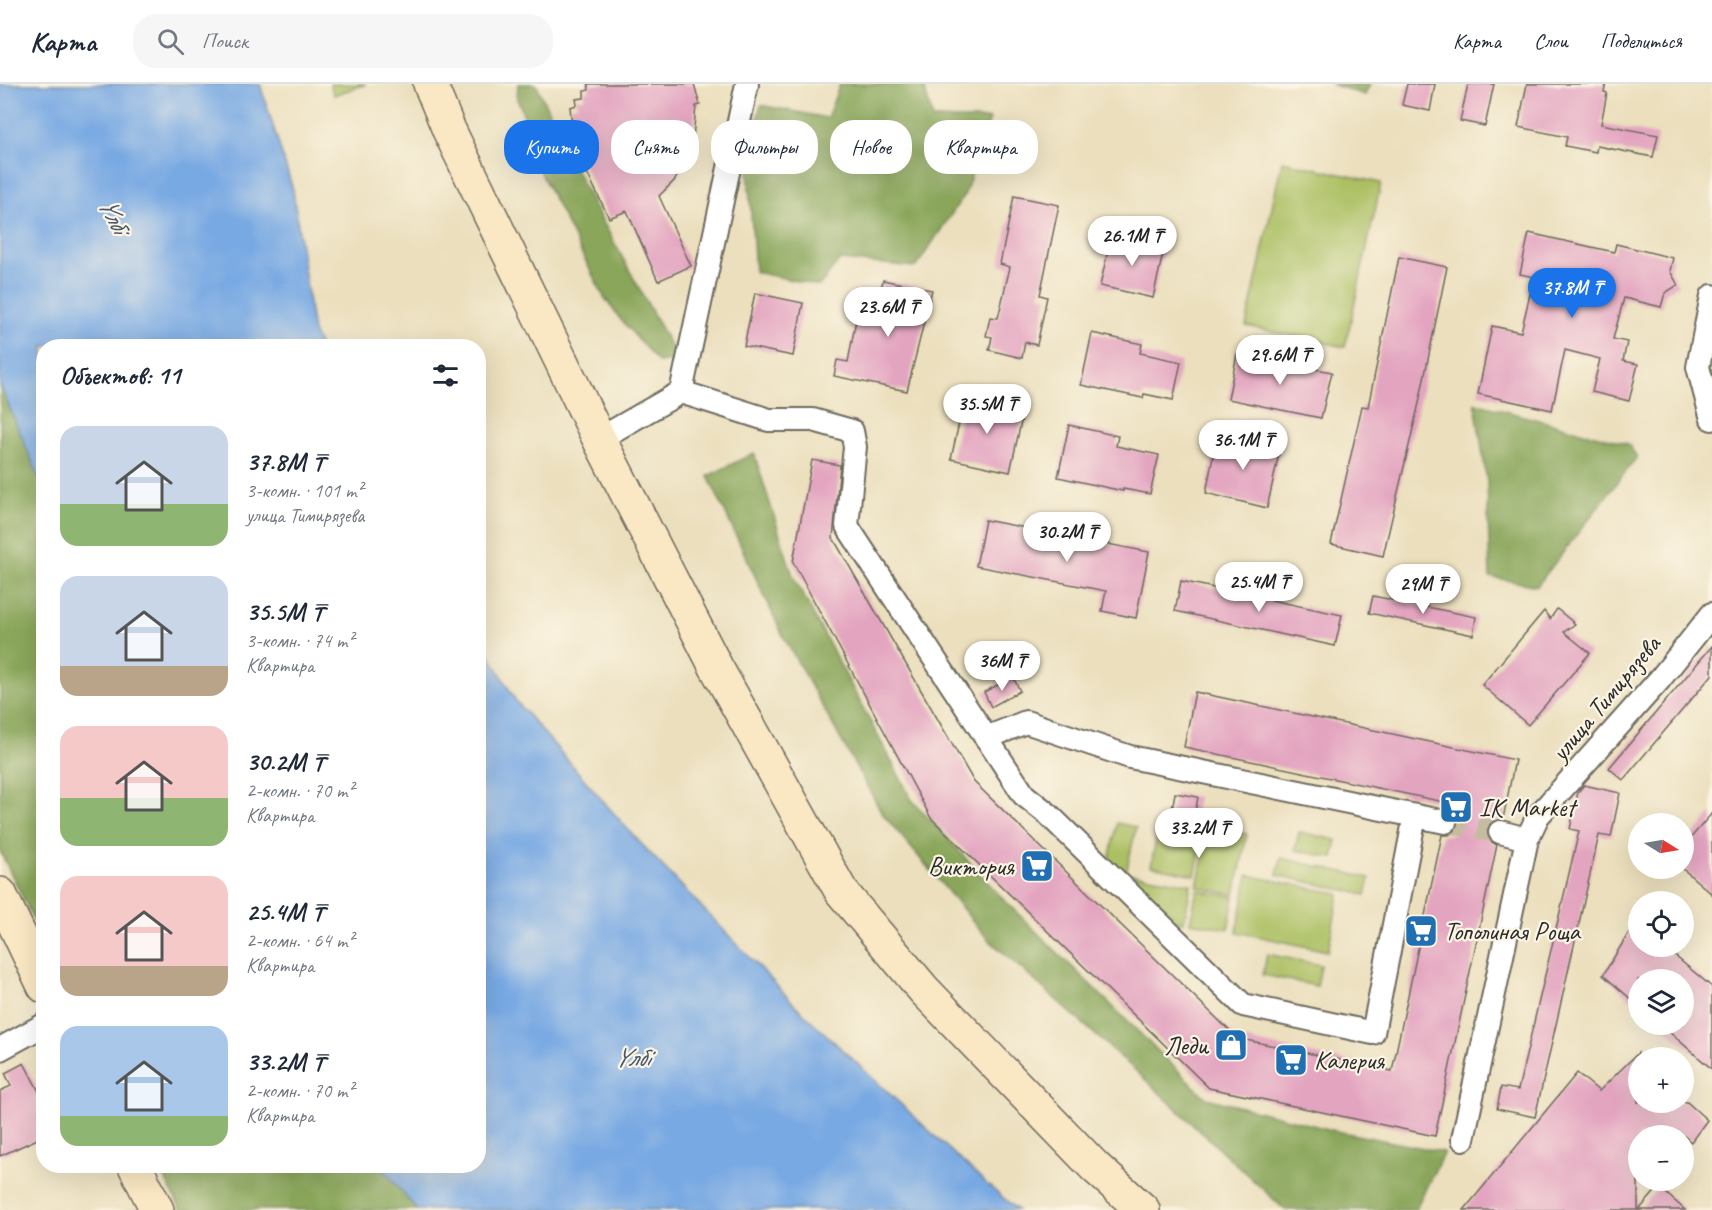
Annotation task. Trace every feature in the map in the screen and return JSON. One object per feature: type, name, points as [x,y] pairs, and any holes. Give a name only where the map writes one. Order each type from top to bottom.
[{"type":"main road","points":[[430,84],[449,130],[599,439],[716,667],[841,891],[924,990],[1095,1167],[1143,1210]]},
{"type":"main road","points":[[0,894],[36,969]]},
{"type":"main road","points":[[138,1173],[157,1210]]},
{"type":"street","points":[[681,392],[747,84]]},
{"type":"street","points":[[1712,296],[1698,367],[1712,418]]},
{"type":"street","points":[[599,439],[681,392],[770,420],[813,420],[852,431],[855,447],[848,526],[1024,795],[1048,814],[1243,1005],[1373,1032],[1415,816]]},
{"type":"street","name":"улица Тимирязева","points":[[1464,1139],[1527,839],[1538,816],[1572,781],[1660,679],[1712,614]]},
{"type":"street","points":[[986,738],[1026,722],[1130,757],[1445,822]]},
{"type":"street","points":[[1500,832],[1527,839]]},
{"type":"street","points":[[0,1049],[36,1029]]},
{"type":"green space","points":[[330,84],[366,84],[334,95]]},
{"type":"green space","points":[[518,84],[536,84],[553,120],[525,120],[517,98]]},
{"type":"green space","points":[[840,84],[923,84],[933,119],[990,119],[924,120],[924,174],[972,174],[965,194],[916,267],[840,260],[819,286],[755,272],[748,174],[818,174],[818,120],[757,120],[761,105],[827,118]]},
{"type":"green space","points":[[1331,84],[1370,84],[1365,95]]},
{"type":"green space","points":[[1282,161],[1381,183],[1345,347],[1246,326]]},
{"type":"green space","points":[[541,174],[578,174],[671,347],[671,360],[658,362],[604,297]]},
{"type":"green space","points":[[0,385],[36,470],[36,925],[0,851]]},
{"type":"green space","points":[[1475,403],[1628,444],[1637,457],[1537,586],[1490,577],[1487,482]]},
{"type":"green space","points":[[754,453],[793,576],[912,800],[1006,902],[1206,1098],[1336,1131],[1444,1152],[1415,1210],[1285,1210],[1136,1071],[988,939],[882,813],[783,636],[708,476]]},
{"type":"green space","points":[[1117,823],[1136,827],[1126,873],[1107,869]]},
{"type":"green space","points":[[1209,826],[1247,834],[1235,895],[1197,887]]},
{"type":"green space","points":[[1158,829],[1203,838],[1195,875],[1151,866]]},
{"type":"green space","points":[[1299,832],[1337,840],[1333,858],[1295,850]]},
{"type":"green space","points":[[1281,858],[1370,878],[1366,895],[1277,875]]},
{"type":"green space","points":[[1132,874],[1191,884],[1184,922],[1167,919]]},
{"type":"green space","points":[[1248,875],[1339,894],[1328,951],[1237,932]]},
{"type":"green space","points":[[1197,890],[1234,897],[1228,929],[1190,922]]},
{"type":"green space","points":[[1267,954],[1321,965],[1317,986],[1263,975]]},
{"type":"green space","points":[[162,1173],[387,1173],[417,1210],[181,1210]]},
{"type":"water","name":"Үлбі","points":[[0,84],[260,84],[293,190],[313,332],[316,339],[36,339],[36,470],[0,385]]},
{"type":"water","name":"Үлбі","points":[[486,648],[516,701],[631,833],[799,1009],[984,1182],[1018,1210],[417,1210],[387,1173],[486,1173]]},
{"type":"building","points":[[588,84],[694,84],[700,105],[696,106],[695,120],[611,120],[611,174],[678,174],[659,196],[691,266],[658,281],[627,211],[609,218],[588,174],[599,174],[599,120],[571,120],[570,107],[577,105],[576,99],[584,98],[584,91],[589,90]]},
{"type":"building","points":[[1407,84],[1435,84],[1430,111],[1402,105]]},
{"type":"building","points":[[1468,84],[1494,84],[1485,126],[1460,121]]},
{"type":"building","points":[[1527,84],[1606,84],[1604,92],[1607,93],[1601,124],[1658,135],[1653,157],[1597,146],[1596,152],[1565,146],[1567,137],[1518,127]]},
{"type":"building","points":[[1014,196],[1059,205],[1040,295],[1047,297],[1037,345],[1025,342],[1022,358],[989,350],[992,337],[986,336],[990,317],[998,318],[1010,267],[1000,264]]},
{"type":"building","points":[[1529,233],[1614,252],[1616,244],[1673,258],[1670,271],[1678,285],[1665,293],[1661,307],[1624,298],[1613,339],[1627,342],[1623,361],[1638,364],[1629,401],[1592,392],[1600,359],[1565,350],[1552,410],[1478,394],[1492,326],[1521,332],[1534,277],[1520,274]]},
{"type":"building","points":[[1111,237],[1164,249],[1153,298],[1100,286]]},
{"type":"building","points":[[1399,257],[1447,267],[1419,403],[1383,556],[1331,544],[1362,406],[1368,407]]},
{"type":"building","points":[[883,280],[932,290],[907,391],[834,376],[837,360],[848,362],[858,309],[876,312]]},
{"type":"building","points":[[755,293],[803,303],[793,356],[744,346]]},
{"type":"building","points":[[1092,333],[1142,344],[1140,353],[1181,362],[1173,400],[1144,394],[1143,398],[1081,385]]},
{"type":"building","points":[[1237,354],[1332,372],[1321,418],[1228,399]]},
{"type":"building","points":[[965,396],[1009,405],[1007,414],[1022,418],[1010,472],[951,459]]},
{"type":"building","points":[[1069,425],[1118,436],[1116,446],[1159,455],[1150,494],[1123,489],[1123,491],[1058,477]]},
{"type":"building","points":[[1217,436],[1280,449],[1267,508],[1206,493]]},
{"type":"building","points":[[812,460],[840,465],[833,538],[974,782],[1237,1038],[1392,1071],[1442,835],[1449,835],[1455,831],[1458,818],[1448,809],[1449,803],[1184,747],[1195,692],[1515,760],[1503,819],[1491,822],[1487,829],[1490,841],[1497,845],[1435,1136],[1209,1088],[931,818],[793,562]]},
{"type":"building","points":[[985,520],[1149,552],[1136,618],[1102,611],[1106,591],[976,566]]},
{"type":"building","points":[[1181,581],[1342,615],[1335,646],[1175,611]]},
{"type":"building","points":[[1373,596],[1476,617],[1473,635],[1369,613]]},
{"type":"building","points":[[1557,609],[1575,624],[1564,632],[1590,653],[1528,725],[1482,685],[1544,611],[1550,619]]},
{"type":"building","points":[[1712,646],[1712,675],[1623,780],[1609,768]]},
{"type":"building","points":[[1013,677],[1020,691],[991,707],[984,692]]},
{"type":"building","points":[[1584,785],[1620,793],[1611,837],[1599,835],[1535,1117],[1497,1109],[1501,1087],[1518,1090],[1579,831],[1570,829],[1578,792]]},
{"type":"building","points":[[1175,793],[1198,797],[1194,819],[1171,815]]},
{"type":"building","points":[[1712,813],[1712,894],[1694,878],[1694,834]]},
{"type":"building","points":[[1628,934],[1628,957],[1676,957],[1690,969],[1628,969],[1628,996],[1603,975]]},
{"type":"building","points":[[1694,972],[1712,987],[1712,1069],[1694,1053],[1694,1047],[1687,1047],[1673,1035],[1694,1035]]},
{"type":"building","points":[[24,1063],[36,1086],[36,1140],[0,1156],[0,1091],[11,1086],[5,1073]]},
{"type":"building","points":[[1628,1063],[1628,1113],[1694,1113],[1694,1108],[1707,1120],[1694,1138],[1694,1125],[1628,1125],[1628,1191],[1638,1191],[1638,1210],[1464,1210],[1577,1073],[1599,1091]]},
{"type":"building","points":[[1656,1191],[1664,1191],[1685,1210],[1639,1210]]},
{"type":"tunnel","points":[[1445,822],[1500,832]]},
{"type":"place","name":"IK Market","points":[[1456,807]]},
{"type":"place","name":"Виктория","points":[[1037,866]]},
{"type":"place","name":"Тополиная Роща","points":[[1421,931]]},
{"type":"place","name":"Леди","points":[[1231,1045]]},
{"type":"place","name":"Калерия","points":[[1291,1060]]}]
